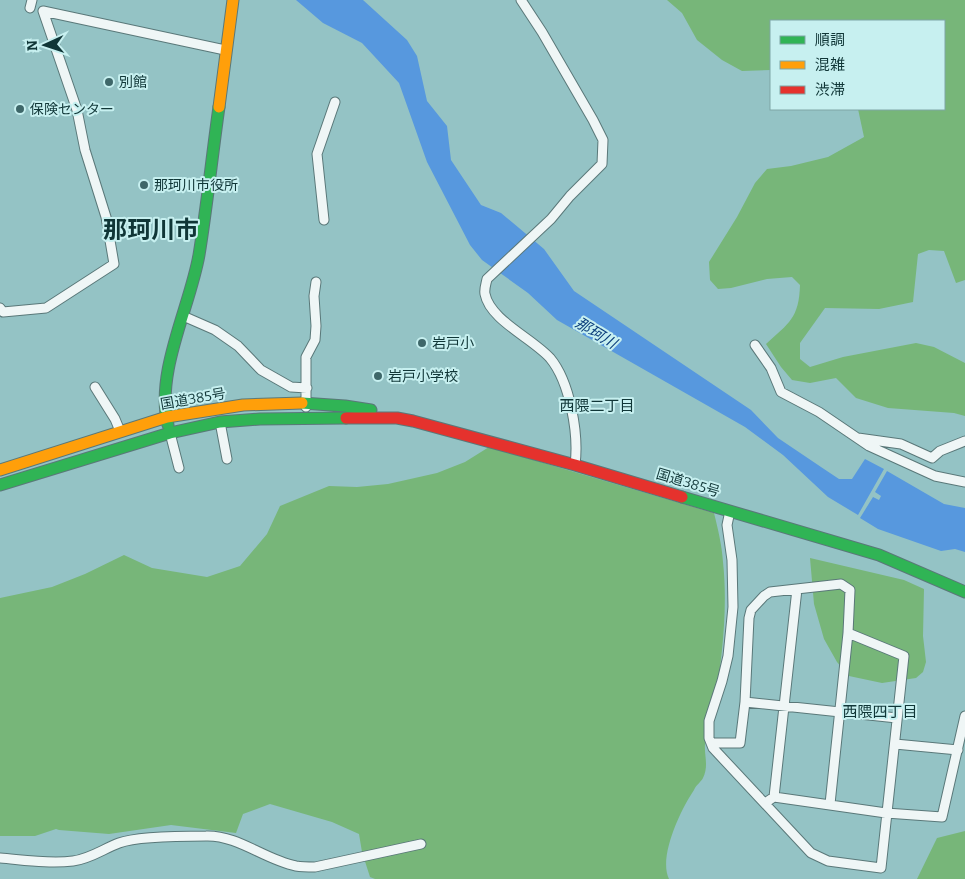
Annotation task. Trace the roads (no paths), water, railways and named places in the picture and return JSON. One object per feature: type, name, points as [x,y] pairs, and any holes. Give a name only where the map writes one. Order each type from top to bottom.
[{"type":"main road","points":[[170,433],[166,417],[166,376],[199,255],[233,0]]},
{"type":"main road","name":"国道385号","points":[[0,470],[166,417],[257,404],[306,403],[340,405],[374,410],[397,418],[575,465],[879,555],[965,592]]},
{"type":"main road","name":"国道385号","points":[[0,485],[170,433],[220,422],[260,419],[397,418]]},
{"type":"street","points":[[521,0],[542,32],[603,140],[602,164],[537,233],[487,279],[484,292],[490,307],[507,323],[532,341],[550,359],[559,373],[571,407],[577,452],[575,465]]},
{"type":"street","points":[[0,308],[3,312],[46,308],[114,264],[106,217],[85,150],[77,110],[43,11],[225,50]]},
{"type":"street","points":[[324,220],[317,154],[335,102]]},
{"type":"street","points":[[307,418],[306,357],[315,340],[314,296],[316,282]]},
{"type":"street","points":[[183,316],[215,330],[238,346],[261,370],[278,380],[291,387],[307,388]]},
{"type":"street","points":[[755,345],[771,368],[781,392],[819,412],[869,446],[935,476],[965,482]]},
{"type":"street","points":[[95,387],[115,419],[120,431]]},
{"type":"street","points":[[220,422],[227,459]]},
{"type":"street","points":[[170,433],[178,468]]},
{"type":"street","points":[[856,437],[900,444],[932,458],[940,450],[965,441]]},
{"type":"street","points":[[730,511],[727,525],[732,560],[733,607],[728,656],[722,682],[709,721],[709,738],[713,748],[811,853],[828,861],[881,868],[886,813],[896,744],[904,656],[848,634]]},
{"type":"street","points":[[711,743],[740,743],[745,702],[751,610],[770,592],[841,584],[850,590],[848,634],[830,804]]},
{"type":"street","points":[[774,797],[797,589]]},
{"type":"street","points":[[745,702],[897,718]]},
{"type":"street","points":[[765,803],[774,797],[886,813],[942,817],[965,716]]},
{"type":"street","points":[[896,744],[958,750]]},
{"type":"street","points":[[0,858],[56,862],[75,861],[132,839],[208,836],[237,842],[279,861],[298,867],[315,866],[421,844]]},
{"type":"water","name":"那珂川","points":[[296,0],[363,0],[407,40],[417,56],[427,101],[447,126],[451,160],[481,205],[501,213],[544,249],[574,291],[751,410],[778,438],[839,479],[852,479],[865,459],[884,469],[858,515],[828,497],[783,455],[745,427],[557,320],[528,293],[482,260],[470,245],[427,162],[399,83],[362,43],[323,23]]},
{"type":"water","points":[[887,471],[944,504],[965,508],[965,552],[955,549],[941,551],[878,529],[860,518],[873,497],[879,500],[881,496],[875,492]]},
{"type":"place","name":"別館","points":[[109,82]]},
{"type":"place","name":"保険センター","points":[[20,109]]},
{"type":"place","name":"那珂川市役所","points":[[144,185]]},
{"type":"place","name":"岩戸小","points":[[422,343]]},
{"type":"place","name":"岩戸小学校","points":[[378,376]]},
{"type":"district","name":"那珂川市","points":[[151,230]]},
{"type":"district","name":"西隈二丁目","points":[[597,406]]},
{"type":"district","name":"西隈四丁目","points":[[880,712]]}]
